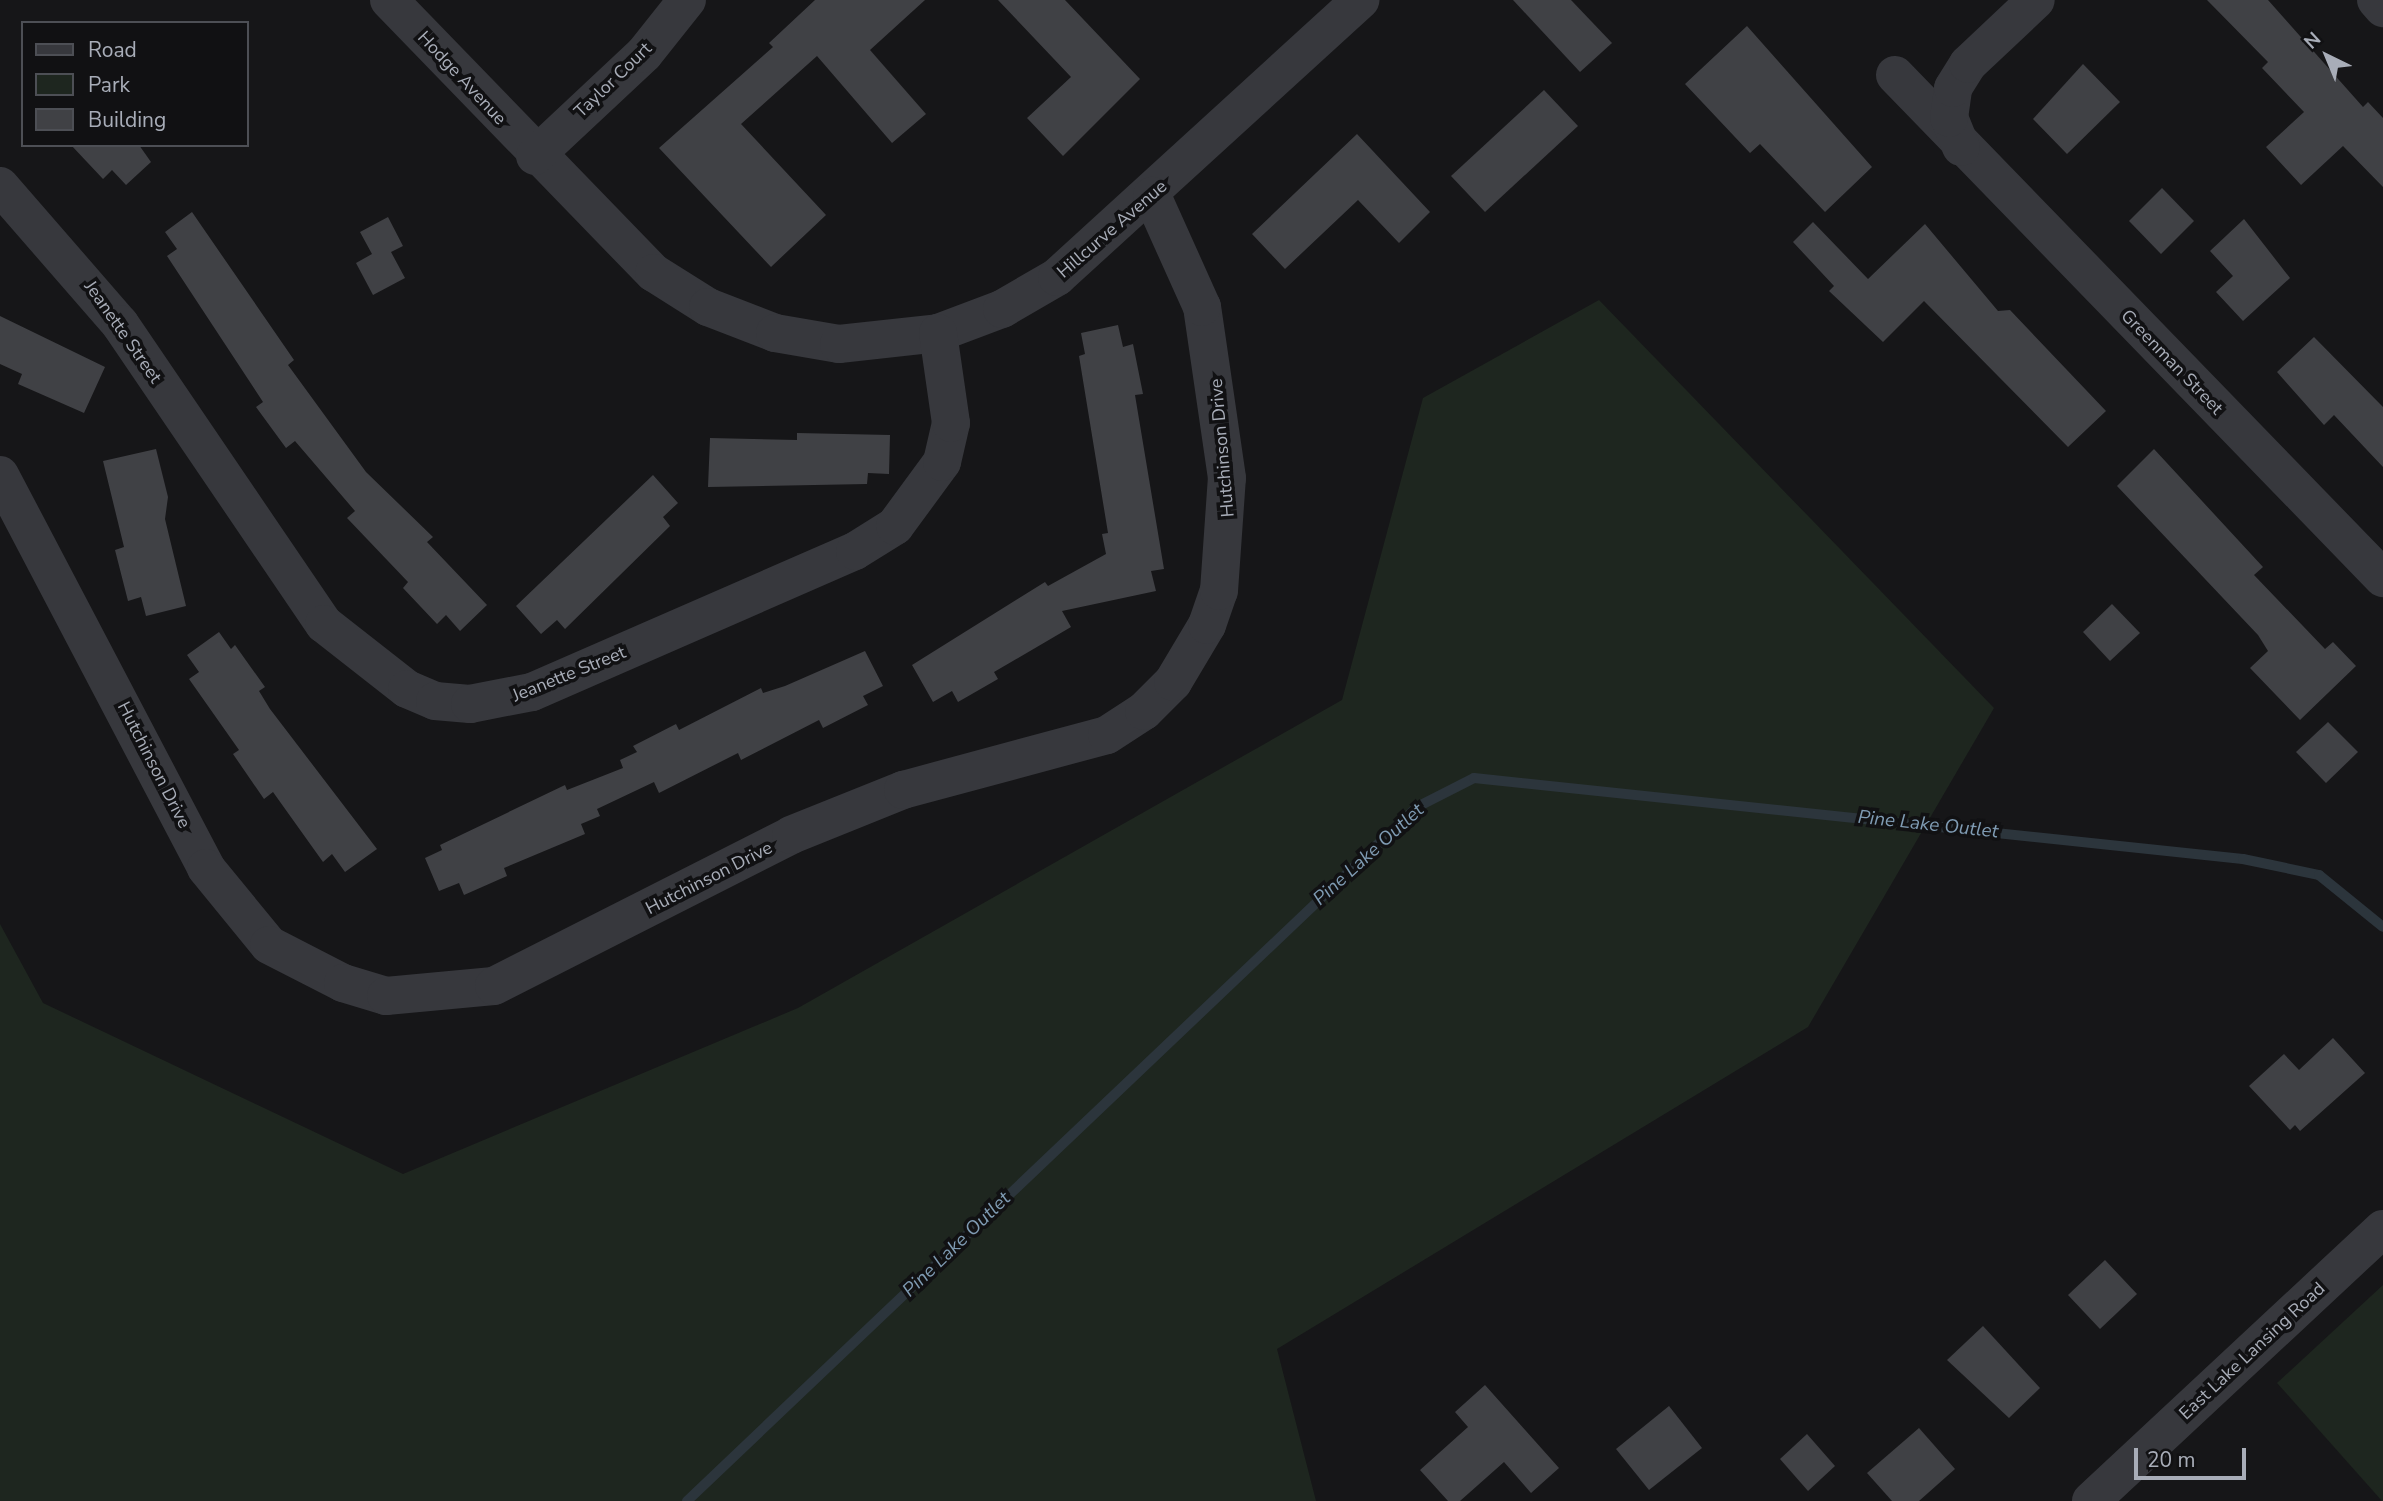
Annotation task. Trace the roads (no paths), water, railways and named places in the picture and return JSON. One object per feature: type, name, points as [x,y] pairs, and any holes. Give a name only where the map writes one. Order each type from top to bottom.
[{"type":"street","name":"Hodge Avenue","points":[[389,0],[535,156]]},
{"type":"street","name":"Taylor Court","points":[[535,156],[644,54],[687,0]]},
{"type":"street","name":"Hillcurve Avenue","points":[[535,156],[654,273],[708,307],[775,333],[839,344],[938,333],[1002,309],[1057,277],[1152,196],[1360,0]]},
{"type":"street","points":[[1961,147],[1949,118],[1953,88],[1968,64],[2036,0]]},
{"type":"street","points":[[2376,0],[2383,8]]},
{"type":"street","name":"Greenman Street","points":[[1895,75],[1961,147],[2383,578]]},
{"type":"street","name":"Jeanette Street","points":[[0,186],[113,314],[324,624],[407,689],[435,701],[480,703],[532,692],[855,551],[895,526],[942,462],[951,423],[938,333]]},
{"type":"street","name":"Hutchinson Drive","points":[[0,475],[206,868],[269,945],[343,983],[386,996],[494,986],[791,835],[903,790],[1107,735],[1144,711],[1173,682],[1208,625],[1219,590],[1227,478],[1202,307],[1152,196]]},
{"type":"street","name":"East Lake Lansing Road","points":[[2091,1501],[2383,1230]]},
{"type":"waterway","name":"Pine Lake Outlet","points":[[687,1501],[1417,807],[1474,778],[2243,859],[2319,875],[2383,927]]}]
